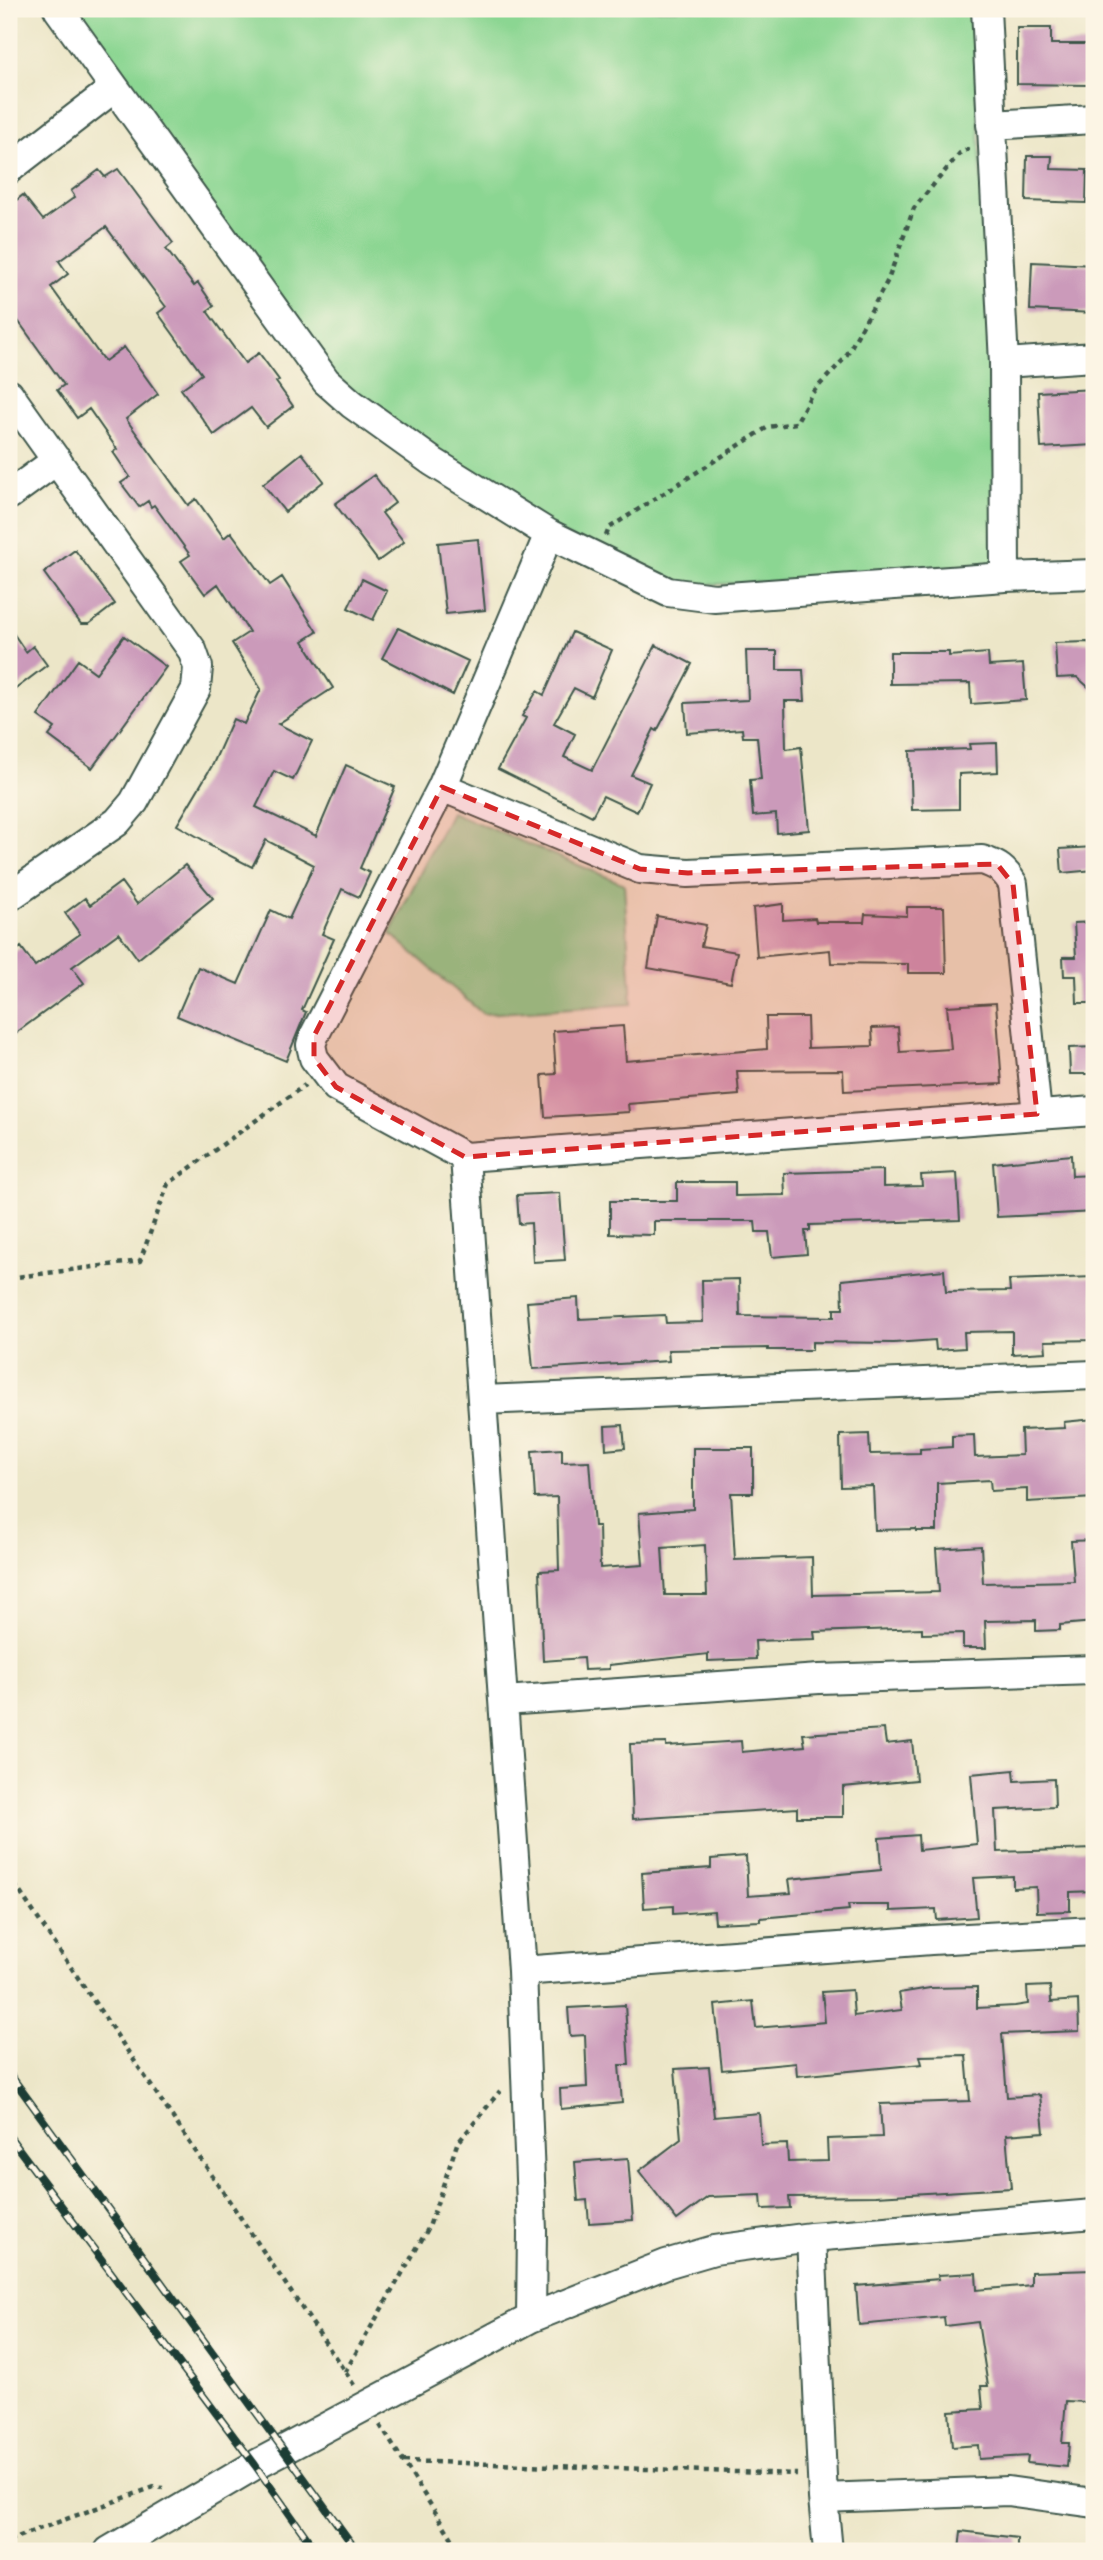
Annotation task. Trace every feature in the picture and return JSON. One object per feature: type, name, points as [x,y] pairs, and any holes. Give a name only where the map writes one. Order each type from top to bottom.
[{"type":"street","points":[[58,9],[326,381],[352,404],[433,462],[548,534],[668,592],[714,598],[1094,574]]},
{"type":"street","points":[[986,9],[1004,363],[1005,578]]},
{"type":"street","points":[[9,169],[114,88]]},
{"type":"street","points":[[992,133],[1094,119]]},
{"type":"street","points":[[1004,363],[1094,357]]},
{"type":"street","points":[[9,394],[192,650],[198,667],[196,689],[141,791],[117,822],[9,897]]},
{"type":"street","points":[[9,495],[57,460]]},
{"type":"street","points":[[548,534],[442,788],[314,1036],[311,1045],[314,1058],[336,1087],[466,1157],[1094,1111]]},
{"type":"street","points":[[442,788],[640,869],[688,873],[982,860],[997,864],[1013,884],[1037,1114]]},
{"type":"street","points":[[466,1157],[522,1971],[532,2231],[531,2318]]},
{"type":"street","points":[[483,1400],[1094,1375]]},
{"type":"street","points":[[504,1701],[818,1679],[1094,1670]]},
{"type":"street","points":[[522,1971],[930,1940],[1094,1931]]},
{"type":"street","points":[[109,2551],[255,2465],[531,2318],[666,2264],[714,2250],[811,2237],[1094,2214]]},
{"type":"street","points":[[811,2237],[822,2486],[828,2551]]},
{"type":"street","points":[[822,2486],[1008,2491],[1094,2503]]},
{"type":"path","points":[[596,557],[610,528],[768,427],[796,423],[812,393],[845,358],[888,280],[914,208],[960,153],[992,133]]},
{"type":"path","points":[[9,1279],[140,1261],[168,1184],[323,1072]]},
{"type":"path","points":[[9,1876],[345,2372],[460,2551]]},
{"type":"path","points":[[345,2372],[429,2227],[457,2144],[525,2060]]},
{"type":"path","points":[[403,2461],[822,2486]]},
{"type":"path","points":[[9,2540],[154,2487],[167,2488]]},
{"type":"highlighted area","points":[[442,787],[640,869],[688,873],[997,864],[1013,884],[1037,1114],[465,1157],[336,1087],[314,1058],[314,1036]]},
{"type":"green space","points":[[67,9],[973,9],[1001,573],[670,586],[551,528],[330,377]]},
{"type":"green space","points":[[451,812],[624,884],[632,1004],[483,1014],[390,933]]},
{"type":"building","points":[[1017,28],[1051,28],[1051,44],[1089,44],[1089,85],[1017,84]]},
{"type":"building","points":[[1027,156],[1052,156],[1051,169],[1087,170],[1086,203],[1026,201]]},
{"type":"building","points":[[118,169],[173,243],[166,249],[194,286],[198,283],[214,306],[207,311],[245,363],[259,353],[279,380],[276,382],[293,406],[266,427],[251,408],[214,435],[181,389],[202,374],[158,313],[166,307],[106,227],[59,261],[68,274],[51,287],[102,358],[105,361],[124,347],[158,394],[126,419],[188,505],[196,499],[224,538],[231,532],[270,585],[282,577],[317,632],[303,641],[333,688],[278,724],[312,741],[293,780],[274,771],[256,807],[316,836],[346,765],[395,787],[360,868],[370,873],[359,897],[342,889],[322,934],[334,939],[302,1010],[306,1012],[286,1061],[177,1016],[198,967],[238,984],[271,910],[289,919],[314,865],[266,840],[252,867],[177,825],[213,764],[233,719],[244,724],[261,689],[232,643],[249,632],[218,584],[205,594],[181,561],[190,555],[154,505],[151,507],[148,501],[139,507],[121,483],[130,477],[113,452],[117,449],[89,409],[77,418],[57,390],[64,385],[9,308],[9,206],[23,195],[43,220],[75,197],[71,191],[99,170],[105,177]]},
{"type":"building","points":[[1032,262],[1094,265],[1094,313],[1030,310]]},
{"type":"building","points":[[1094,389],[1094,445],[1041,448],[1038,392]]},
{"type":"building","points":[[302,453],[324,481],[285,512],[263,484]]},
{"type":"building","points":[[374,475],[395,503],[382,513],[404,542],[378,561],[335,504]]},
{"type":"building","points":[[478,539],[485,610],[446,614],[438,543]]},
{"type":"building","points":[[75,550],[115,604],[89,624],[81,624],[44,573]]},
{"type":"building","points":[[362,579],[387,591],[373,620],[348,608]]},
{"type":"building","points":[[9,627],[26,652],[33,646],[47,665],[9,694]]},
{"type":"building","points":[[398,628],[468,661],[453,695],[382,658]]},
{"type":"building","points":[[572,632],[612,650],[592,697],[574,688],[554,723],[575,734],[564,757],[592,770],[656,645],[692,664],[631,775],[650,783],[637,812],[603,796],[592,816],[498,769],[526,718],[522,716],[537,691],[544,695]]},
{"type":"building","points":[[124,636],[166,667],[92,768],[49,736],[55,728],[38,716],[78,660],[96,673]]},
{"type":"building","points":[[1088,642],[1094,649],[1094,692],[1077,677],[1057,678],[1055,643]]},
{"type":"building","points":[[746,651],[777,651],[777,670],[803,670],[805,701],[785,701],[786,749],[801,747],[809,830],[777,833],[776,814],[753,816],[750,780],[761,779],[757,737],[743,737],[742,729],[687,733],[685,703],[748,700]]},
{"type":"building","points":[[890,652],[949,652],[949,656],[988,653],[989,666],[1023,664],[1026,700],[971,704],[970,683],[890,684]]},
{"type":"building","points":[[997,743],[998,772],[959,774],[959,809],[912,810],[910,751],[970,749],[969,744]]},
{"type":"building","points":[[1094,847],[1094,870],[1062,873],[1060,849]]},
{"type":"building","points":[[185,865],[213,898],[138,959],[119,933],[72,967],[84,983],[9,1038],[9,956],[21,947],[35,966],[80,934],[65,913],[85,898],[90,905],[121,882],[137,904]]},
{"type":"building","points":[[783,904],[783,920],[815,918],[816,922],[864,922],[865,914],[907,916],[907,907],[944,907],[946,973],[908,973],[908,964],[831,963],[830,950],[757,957],[753,908]]},
{"type":"building","points":[[657,916],[706,925],[701,946],[737,952],[731,983],[648,968]]},
{"type":"building","points":[[1094,922],[1094,1003],[1077,1003],[1076,976],[1064,976],[1063,957],[1076,957],[1074,923]]},
{"type":"building","points":[[996,1003],[1002,1084],[844,1091],[843,1070],[737,1071],[739,1095],[628,1104],[629,1112],[545,1117],[542,1075],[556,1074],[553,1031],[623,1026],[626,1061],[767,1049],[766,1017],[807,1017],[808,1048],[873,1046],[872,1028],[898,1027],[900,1052],[951,1049],[947,1006]]},
{"type":"building","points":[[1094,1047],[1094,1074],[1070,1074],[1069,1048]]},
{"type":"building","points":[[1071,1155],[1072,1176],[1094,1175],[1094,1212],[997,1217],[993,1163]]},
{"type":"building","points":[[883,1170],[883,1187],[922,1186],[921,1175],[957,1173],[960,1220],[810,1225],[810,1231],[805,1231],[807,1254],[772,1257],[769,1232],[756,1232],[755,1221],[654,1221],[654,1235],[610,1234],[610,1201],[677,1201],[677,1182],[735,1182],[735,1196],[785,1195],[784,1173]]},
{"type":"building","points":[[560,1193],[565,1260],[533,1262],[531,1223],[519,1224],[517,1195]]},
{"type":"building","points":[[944,1270],[946,1292],[1010,1291],[1009,1280],[1094,1277],[1094,1340],[1045,1341],[1046,1352],[1012,1354],[1012,1331],[964,1332],[965,1348],[936,1350],[935,1340],[894,1343],[812,1342],[812,1350],[668,1350],[669,1361],[533,1369],[527,1302],[578,1298],[579,1319],[665,1315],[666,1323],[703,1322],[702,1280],[739,1279],[740,1316],[834,1317],[834,1309],[843,1309],[842,1280]]},
{"type":"building","points":[[1094,1419],[1094,1498],[1027,1502],[1027,1489],[991,1491],[990,1480],[937,1483],[937,1531],[875,1530],[873,1486],[841,1487],[840,1435],[869,1434],[870,1454],[920,1453],[920,1449],[952,1447],[952,1436],[974,1435],[975,1457],[1022,1455],[1021,1430],[1065,1428],[1064,1422]]},
{"type":"building","points":[[623,1425],[625,1448],[606,1450],[605,1426]]},
{"type":"building","points":[[693,1448],[753,1448],[753,1493],[731,1493],[735,1560],[812,1557],[813,1595],[939,1592],[936,1549],[981,1546],[983,1583],[1074,1581],[1071,1541],[1094,1540],[1094,1622],[1060,1625],[1060,1630],[1036,1631],[1036,1620],[985,1621],[986,1648],[963,1648],[963,1633],[922,1634],[922,1628],[814,1632],[815,1639],[755,1641],[756,1659],[708,1661],[708,1654],[609,1665],[609,1669],[584,1670],[583,1658],[543,1661],[539,1571],[559,1570],[557,1497],[535,1498],[532,1451],[562,1449],[562,1462],[589,1461],[594,1526],[599,1526],[600,1568],[643,1565],[639,1513],[693,1509]],"holes":[[[705,1545],[707,1595],[665,1595],[662,1548]]]},
{"type":"building","points":[[884,1729],[886,1744],[912,1741],[916,1780],[843,1787],[843,1817],[797,1817],[797,1808],[633,1819],[630,1744],[666,1743],[666,1746],[741,1741],[742,1752],[805,1746],[803,1734]]},
{"type":"building","points":[[1014,1770],[1015,1781],[1054,1779],[1055,1807],[995,1810],[997,1852],[1094,1849],[1094,1891],[1070,1892],[1070,1911],[1037,1912],[1036,1887],[1013,1888],[1013,1876],[973,1878],[977,1917],[937,1920],[936,1909],[890,1911],[890,1905],[848,1905],[849,1910],[760,1918],[760,1921],[715,1923],[714,1911],[673,1914],[673,1906],[644,1908],[642,1873],[711,1868],[711,1859],[746,1856],[748,1896],[791,1893],[789,1879],[881,1870],[879,1838],[918,1835],[919,1850],[977,1844],[971,1774]]},
{"type":"building","points":[[1050,1986],[1051,2002],[1078,2000],[1079,2031],[1002,2034],[1007,2097],[1040,2095],[1044,2132],[1006,2135],[1011,2188],[876,2196],[789,2197],[790,2208],[762,2209],[761,2195],[708,2197],[677,2220],[639,2171],[681,2139],[675,2069],[709,2067],[714,2117],[759,2113],[761,2145],[787,2144],[788,2162],[828,2161],[827,2139],[882,2137],[880,2104],[970,2101],[966,2055],[920,2056],[922,2064],[797,2076],[796,2063],[722,2070],[715,2005],[753,2001],[756,2028],[825,2022],[822,1992],[852,1990],[854,2016],[902,2010],[899,1993],[930,1988],[977,1987],[977,2008],[1028,2004],[1027,1987]]},
{"type":"building","points":[[625,2005],[629,2065],[619,2065],[622,2103],[561,2109],[560,2089],[587,2087],[585,2035],[570,2036],[568,2008]]},
{"type":"building","points":[[628,2158],[633,2220],[589,2223],[587,2200],[578,2201],[575,2162]]},
{"type":"building","points":[[1093,2270],[1094,2361],[1088,2362],[1087,2402],[1066,2401],[1062,2443],[1069,2443],[1067,2467],[1027,2463],[1028,2456],[979,2459],[978,2445],[952,2447],[949,2411],[983,2409],[981,2386],[988,2386],[978,2322],[945,2326],[944,2317],[859,2325],[856,2286],[939,2279],[938,2275],[976,2273],[977,2290],[1031,2285],[1031,2272]]},
{"type":"building","points":[[961,2531],[1017,2538],[1017,2551],[959,2551]]},
{"type":"railway","points":[[9,2073],[357,2551]]},
{"type":"railway","points":[[9,2136],[255,2465],[316,2551]]}]
